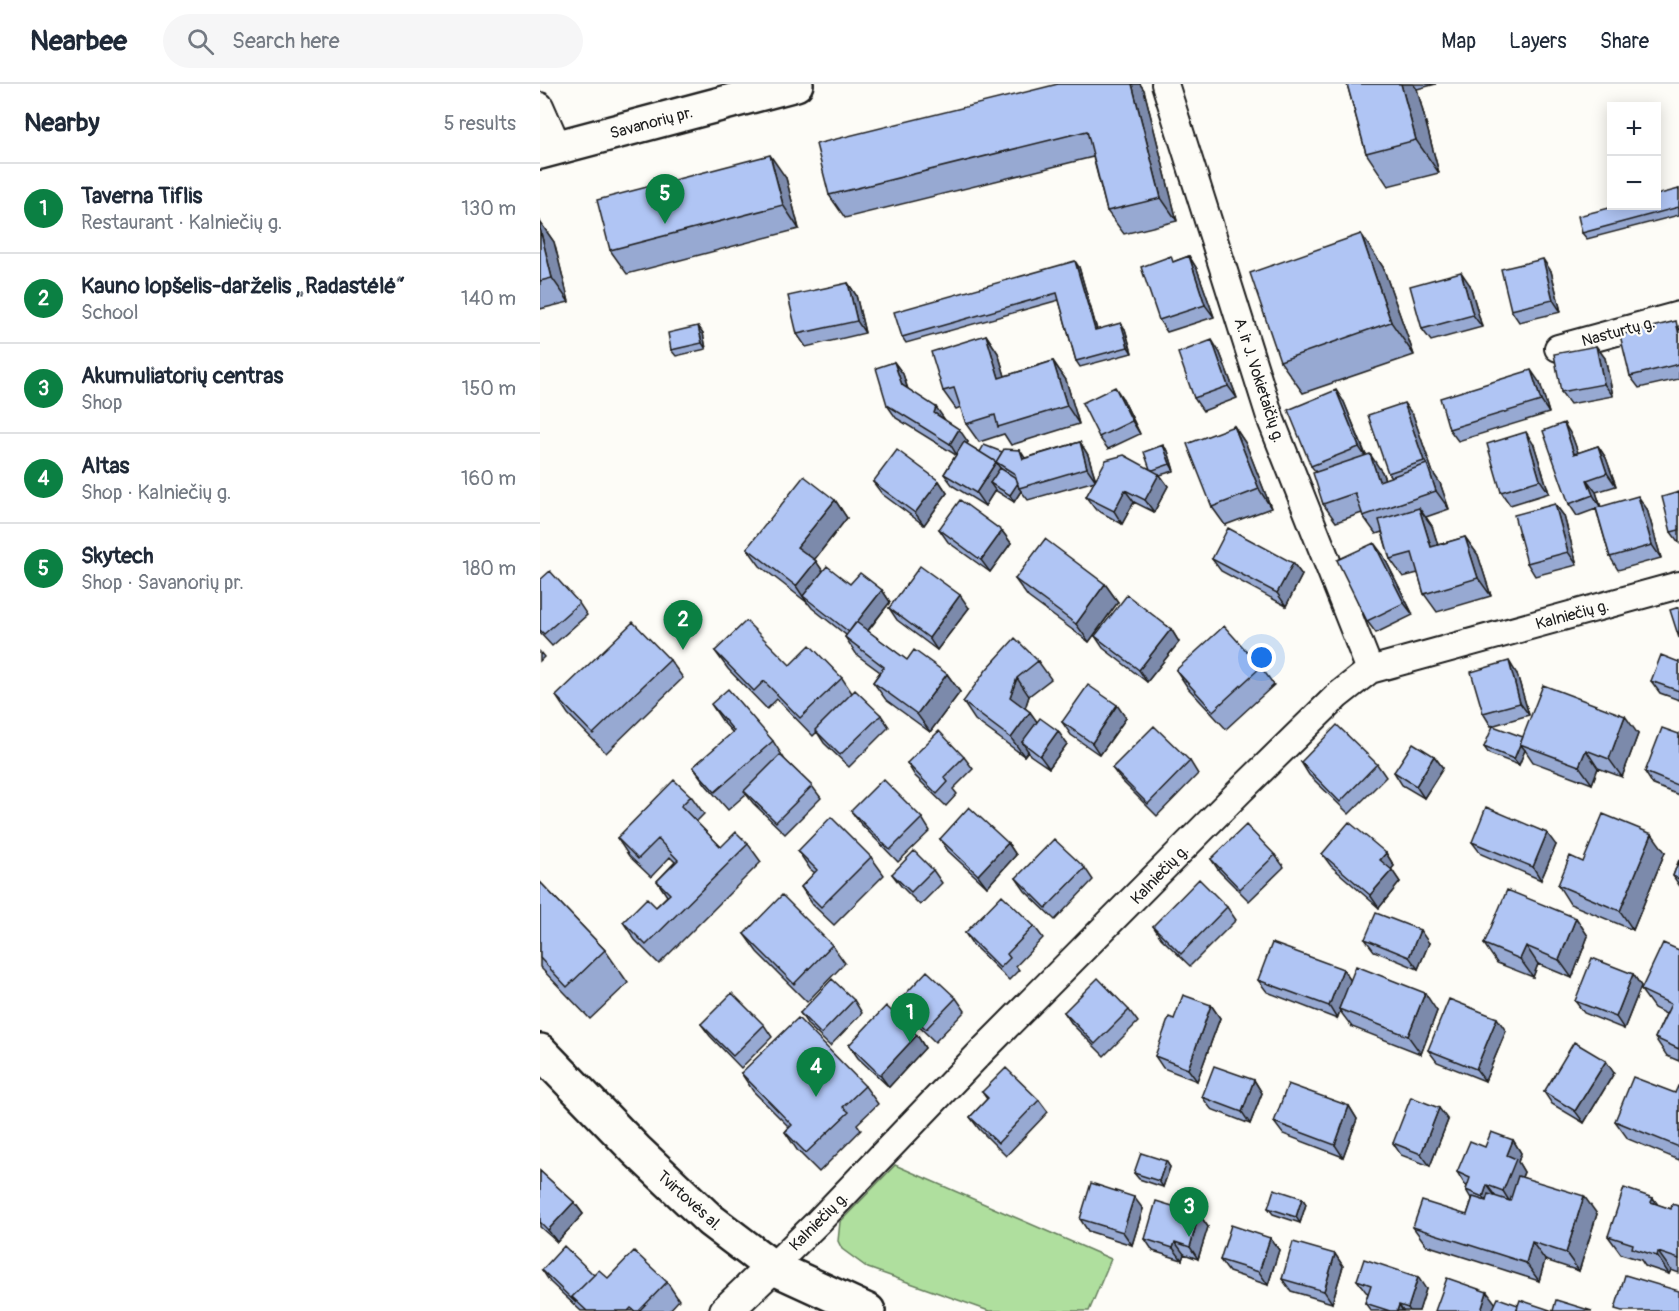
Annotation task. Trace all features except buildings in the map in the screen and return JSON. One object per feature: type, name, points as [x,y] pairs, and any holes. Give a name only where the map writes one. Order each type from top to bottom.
[{"type":"main road","name":"Savanorių pr.","points":[[549,149],[796,84]]},
{"type":"main road","name":"Tvirtovės al.","points":[[540,1051],[636,1150],[710,1220],[772,1267],[868,1311]]},
{"type":"street","name":"A. ir J. Vokietaičių g.","points":[[1165,84],[1271,420],[1370,670]]},
{"type":"street","points":[[540,106],[549,149]]},
{"type":"street","name":"Nasturtų g.","points":[[1558,348],[1679,315]]},
{"type":"street","name":"Kalniečių g.","points":[[726,1311],[818,1222],[982,1051],[1240,791],[1337,696],[1370,670],[1679,585]]},
{"type":"green space","points":[[895,1165],[1111,1259],[1089,1311],[989,1311],[868,1268],[842,1249],[838,1241],[840,1222]]},
{"type":"place","name":"Skytech","points":[[665,224]]},
{"type":"place","name":"Kauno lopšelis-darželis „Radastėlė“","points":[[683,650]]},
{"type":"place","name":"Taverna Tiflis","points":[[910,1043]]},
{"type":"place","name":"Altas","points":[[816,1097]]},
{"type":"place","name":"Akumuliatorių centras","points":[[1189,1237]]}]
